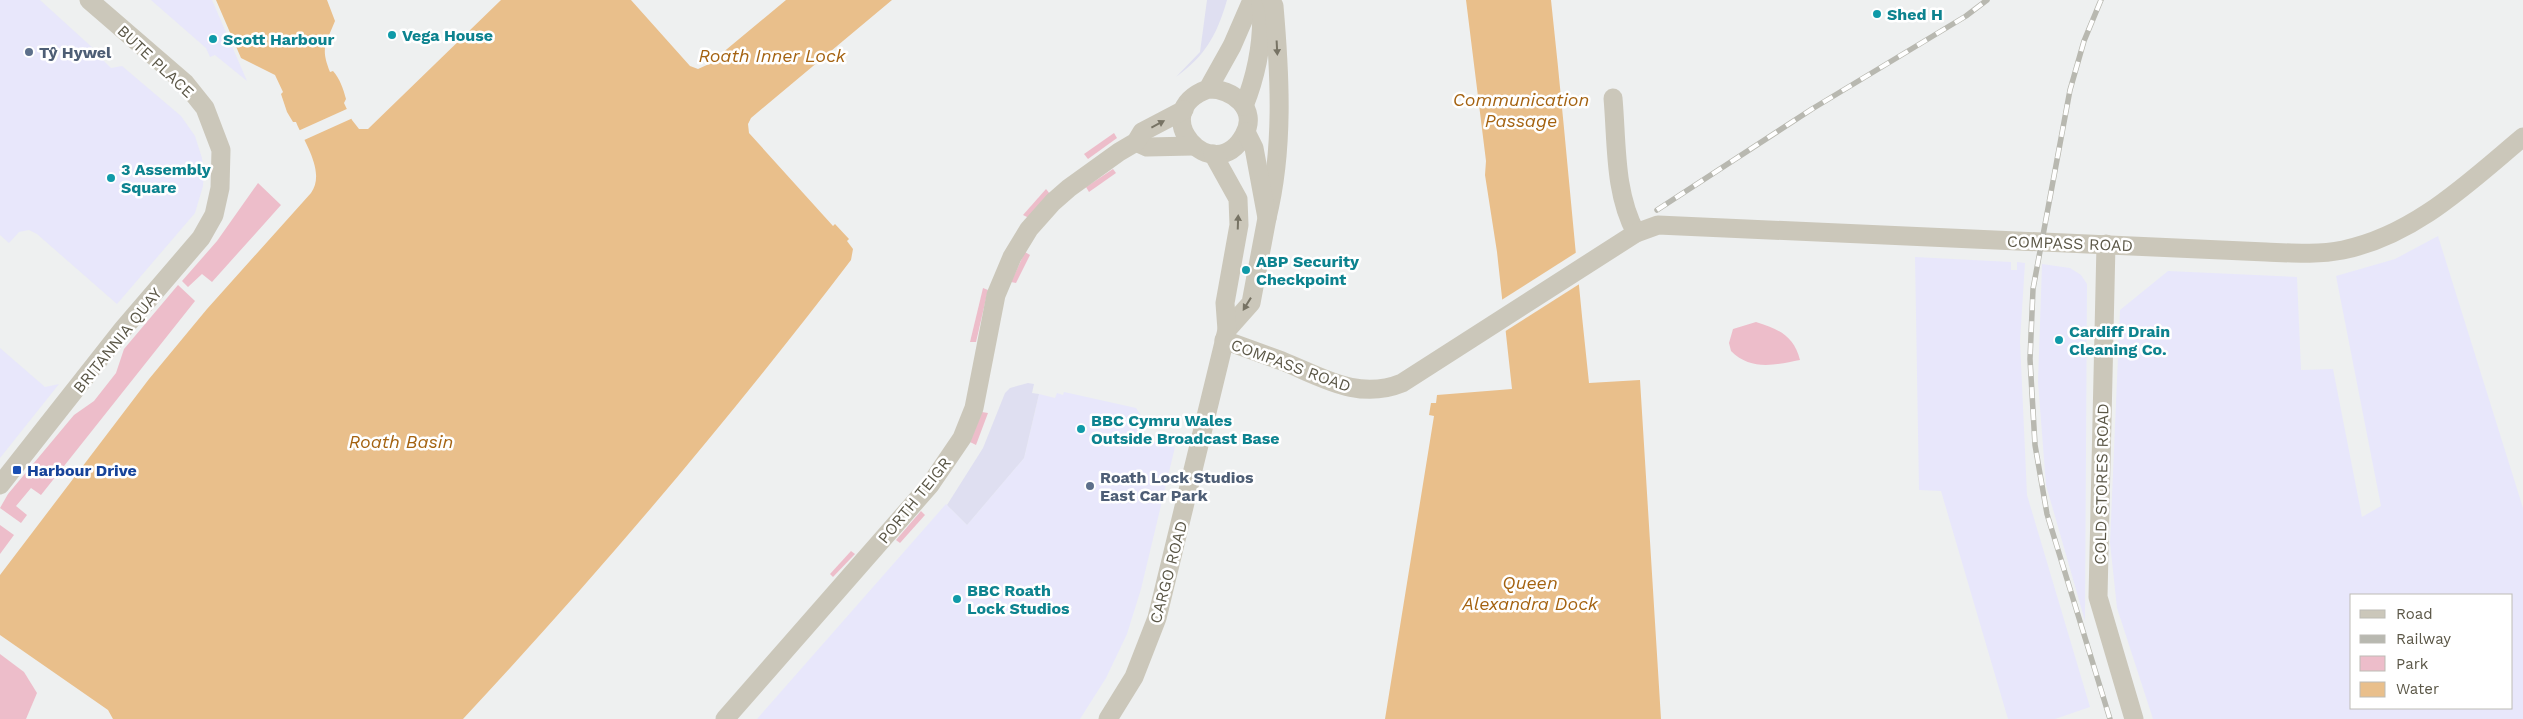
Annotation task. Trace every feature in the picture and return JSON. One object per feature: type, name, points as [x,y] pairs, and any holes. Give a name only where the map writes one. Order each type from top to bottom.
[{"type":"street","name":"BUTE PLACE","points":[[89,0],[185,83],[205,108],[221,150],[220,188]]},
{"type":"street","points":[[1208,89],[1232,46],[1252,0]]},
{"type":"street","points":[[1244,106],[1253,82],[1260,48],[1262,0]]},
{"type":"street","points":[[1226,335],[1251,303],[1274,191],[1277,166],[1279,101],[1278,45],[1274,6],[1271,0]]},
{"type":"street","points":[[1193,146],[1182,126],[1184,110],[1198,93],[1208,89],[1229,92],[1238,97],[1247,114],[1246,132],[1254,148],[1267,218]]},
{"type":"street","points":[[1613,98],[1622,198],[1626,215],[1636,233]]},
{"type":"street","name":"PORTH TEIGR","points":[[726,719],[930,485],[962,438],[974,408],[996,295],[1012,257],[1029,229],[1053,202],[1069,188],[1136,142],[1142,132],[1184,110]]},
{"type":"street","points":[[1136,142],[1147,147],[1193,146],[1213,154],[1233,149],[1246,132]]},
{"type":"street","name":"COMPASS ROAD","points":[[1226,335],[1342,387],[1355,390],[1390,388],[1402,383],[1636,233],[1658,225],[2314,253],[2342,250],[2387,236],[2408,226],[2446,201],[2523,137]]},
{"type":"street","points":[[1213,154],[1238,199],[1239,225],[1225,303],[1226,335]]},
{"type":"street","name":"BRITANNIA QUAY","points":[[0,485],[123,329],[201,238],[214,215],[220,188]]},
{"type":"street","name":"COLD STORES ROAD","points":[[2106,244],[2098,597],[2134,719]]},
{"type":"street","name":"CARGO ROAD","points":[[1108,719],[1134,677],[1157,618],[1226,335]]},
{"type":"shaded area","points":[[0,0],[40,0],[95,50],[111,68],[122,66],[181,116],[195,136],[202,158],[204,173],[203,186],[195,213],[117,304],[37,234],[29,230],[19,232],[9,243],[0,235]]},
{"type":"shaded area","name":"Scott Harbour","points":[[151,0],[212,0],[247,81],[215,55],[210,57],[206,48]]},
{"type":"shaded area","points":[[2438,236],[2523,508],[2523,719],[2153,719],[2117,608],[2110,543],[2120,310],[2168,271],[2297,277],[2301,370],[2333,369],[2362,517],[2381,506],[2336,276],[2395,259]]},
{"type":"shaded area","points":[[1915,257],[2011,262],[2011,270],[2017,270],[2017,262],[2025,263],[2020,341],[2027,495],[2090,707],[2055,719],[2008,719],[1941,491],[1919,490]]},
{"type":"shaded area","points":[[2042,264],[2070,268],[2081,275],[2087,284],[2085,621],[2046,485],[2038,382]]},
{"type":"shaded area","points":[[0,348],[45,387],[59,384],[0,458]]},
{"type":"shaded area","points":[[1064,392],[1136,408],[1142,417],[1138,439],[1175,447],[1141,589],[1127,634],[1106,678],[1080,719],[757,719],[946,504],[967,525],[1024,458],[1039,394],[1055,398],[1057,393],[1063,395]]},
{"type":"green space","points":[[1114,133],[1117,138],[1088,159],[1084,154]]},
{"type":"green space","points":[[1113,169],[1116,173],[1089,192],[1086,187]]},
{"type":"green space","points":[[258,183],[281,205],[212,282],[202,274],[188,287],[182,281],[217,241]]},
{"type":"green space","points":[[1046,189],[1050,194],[1029,218],[1023,215]]},
{"type":"green space","points":[[1025,252],[1030,255],[1016,283],[1011,282]]},
{"type":"green space","points":[[178,285],[195,301],[41,495],[31,488],[16,506],[27,515],[21,523],[0,508],[8,494],[74,415],[94,401],[116,373],[124,349]]},
{"type":"green space","points":[[983,288],[988,290],[976,342],[970,342]]},
{"type":"green space","points":[[1756,322],[1778,331],[1790,339],[1800,360],[1772,365],[1755,364],[1747,362],[1731,351],[1729,343],[1733,329]]},
{"type":"green space","points":[[982,412],[988,413],[976,445],[970,442]]},
{"type":"green space","points":[[921,511],[925,515],[900,543],[896,540]]},
{"type":"green space","points":[[0,525],[14,535],[0,554]]},
{"type":"green space","points":[[851,551],[855,554],[833,577],[830,574]]},
{"type":"green space","points":[[0,654],[24,672],[37,693],[26,719],[0,719]]},
{"type":"sand","points":[[1207,0],[1227,0],[1219,24],[1202,53],[1176,77],[1200,52]]},
{"type":"sand","points":[[1028,383],[1034,384],[1032,393],[1039,394],[1024,458],[967,525],[947,505],[983,448],[1005,393],[1010,388]]},
{"type":"water","name":"Roath Basin","points":[[216,0],[327,0],[335,21],[325,46],[327,64],[330,72],[333,71],[338,77],[346,99],[344,103],[352,120],[359,129],[368,129],[501,0],[631,0],[690,66],[698,69],[709,64],[786,0],[892,0],[751,118],[748,124],[749,133],[833,226],[835,224],[849,239],[847,241],[853,249],[851,260],[758,379],[663,494],[564,608],[463,719],[113,719],[108,710],[0,635],[0,575],[149,379],[207,309],[311,193],[315,185],[316,176],[312,157],[296,122],[293,122],[287,112],[281,94],[283,92],[275,75],[241,58]]},
{"type":"water","name":"Queen Alexandra Dock","points":[[1466,0],[1551,0],[1589,383],[1640,380],[1661,719],[1385,719],[1434,416],[1429,415],[1431,403],[1436,403],[1437,395],[1512,389],[1497,252],[1485,175],[1486,161]]},
{"type":"pier","points":[[349,108],[355,119],[353,118],[302,141],[303,146],[298,131]]},
{"type":"pier","points":[[1577,252],[1581,283],[1504,332],[1500,301]]},
{"type":"railway","points":[[1657,210],[1812,109],[1966,16],[1987,0]]},
{"type":"railway","points":[[2101,0],[2084,41],[2070,90],[2033,289],[2030,359],[2035,445],[2047,514],[2110,719]]},
{"type":"place","name":"Shed H","points":[[1877,14]]},
{"type":"place","name":"Vega House","points":[[392,35]]},
{"type":"place","name":"Scott Harbour","points":[[213,39]]},
{"type":"place","name":"Tŷ Hywel","points":[[29,52]]},
{"type":"place","name":"3 Assembly Square","points":[[111,178]]},
{"type":"place","name":"ABP Security Checkpoint","points":[[1246,270]]},
{"type":"place","name":"Cardiff Drain Cleaning Co.","points":[[2059,340]]},
{"type":"place","name":"BBC Cymru Wales Outside Broadcast Base","points":[[1081,429]]},
{"type":"place","name":"Harbour Drive","points":[[17,470]]},
{"type":"place","name":"Roath Lock Studios East Car Park","points":[[1090,486]]},
{"type":"place","name":"BBC Roath Lock Studios","points":[[957,599]]},
{"type":"water label","name":"Roath Inner Lock","points":[[772,56]]},
{"type":"water label","name":"Communication Passage","points":[[1521,110]]}]
